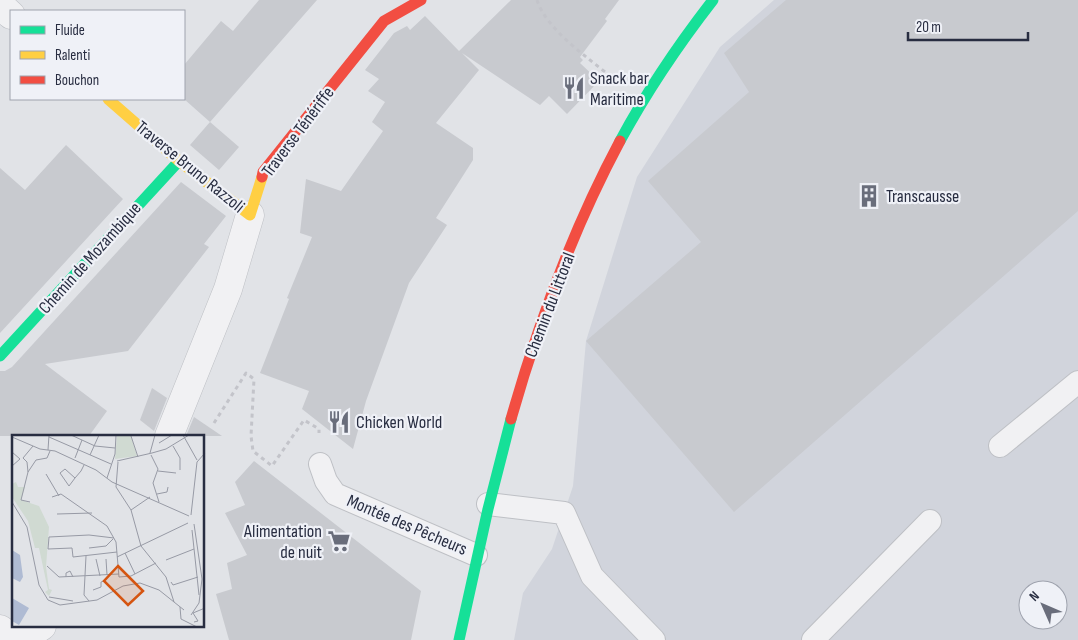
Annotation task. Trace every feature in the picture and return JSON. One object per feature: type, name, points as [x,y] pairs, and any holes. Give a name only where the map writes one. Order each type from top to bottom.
[{"type":"street","name":"Traverse Ténériffe","points":[[169,435],[228,289],[263,172],[384,20],[421,0]]},
{"type":"street","name":"Chemin du Littoral","points":[[459,640],[476,555],[506,433],[541,323],[588,208],[611,158],[646,93],[693,24],[713,0]]},
{"type":"street","points":[[0,5],[10,14]]},
{"type":"street","name":"Traverse Bruno Razzoli","points":[[109,100],[179,160],[250,215]]},
{"type":"street","name":"Chemin de Mozambique","points":[[0,356],[179,160]]},
{"type":"street","points":[[0,628],[15,640]]},
{"type":"street","points":[[22,640],[39,628]]},
{"type":"lane","points":[[1000,446],[1078,382]]},
{"type":"lane","name":"Montée des Pêcheurs","points":[[320,464],[326,480],[335,494],[476,555]]},
{"type":"lane","points":[[488,504],[564,513],[592,576],[654,640]]},
{"type":"lane","points":[[813,640],[930,521]]},
{"type":"path","points":[[537,0],[540,9],[553,26],[610,76],[604,85]]},
{"type":"path","points":[[208,422],[213,425],[246,373],[254,379],[251,436],[253,451],[272,466],[304,420],[319,429],[320,464]]},
{"type":"shaded area","points":[[774,0],[1078,0],[1078,640],[514,640],[523,593],[552,549],[573,486],[586,341],[637,177],[720,47]]},
{"type":"building","points":[[259,0],[317,0],[210,122],[185,100],[185,64],[221,21],[233,31]]},
{"type":"building","points":[[511,0],[619,0],[605,19],[607,21],[580,57],[583,60],[580,63],[599,81],[567,114],[549,96],[540,105],[462,53],[479,70],[436,123],[473,148],[473,160],[436,218],[447,225],[409,283],[366,401],[353,449],[302,409],[309,391],[260,373],[289,299],[287,298],[312,237],[300,233],[306,179],[341,191],[383,131],[372,122],[385,102],[368,91],[379,79],[365,70],[394,33],[407,26],[410,30],[425,16],[459,51]]},
{"type":"building","name":"Transcausse","points":[[786,0],[1078,0],[1078,211],[734,512],[586,341],[701,242],[648,181],[749,92],[724,53]]},
{"type":"building","points":[[210,122],[239,147],[219,170],[190,145]]},
{"type":"building","points":[[66,145],[123,199],[0,333],[0,168],[25,190]]},
{"type":"building","points":[[181,182],[226,216],[204,244],[209,247],[128,351],[45,364],[107,411],[90,435],[0,436],[0,371],[5,371],[12,367]]},
{"type":"building","points":[[152,388],[167,398],[154,431],[140,420]]},
{"type":"building","points":[[194,417],[222,436],[205,435],[186,435]]},
{"type":"building","points":[[254,461],[421,591],[411,640],[229,640],[216,594],[232,589],[227,563],[247,555],[225,513],[245,505],[235,482]]},
{"type":"traffic: fast","points":[[620,141],[664,69],[713,0]]},
{"type":"traffic: fast","points":[[0,356],[179,161]]},
{"type":"traffic: fast","points":[[459,640],[488,509],[511,419]]},
{"type":"traffic: slow","points":[[109,100],[179,161],[250,215],[262,177]]},
{"type":"traffic: jam","points":[[262,177],[263,172],[384,21],[421,0]]},
{"type":"traffic: jam","points":[[511,419],[558,277],[587,208],[620,141]]},
{"type":"place","name":"Snack bar Maritime","points":[[574,88]]},
{"type":"place","name":"Transcausse","points":[[869,196]]},
{"type":"place","name":"Chicken World","points":[[339,422]]},
{"type":"place","name":"Alimentation de nuit","points":[[339,541]]}]
